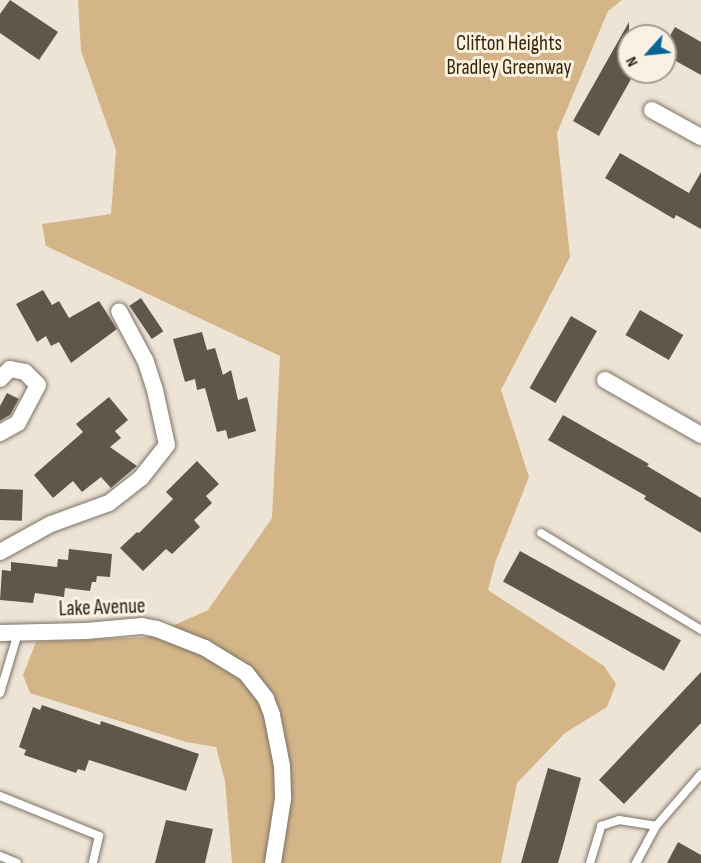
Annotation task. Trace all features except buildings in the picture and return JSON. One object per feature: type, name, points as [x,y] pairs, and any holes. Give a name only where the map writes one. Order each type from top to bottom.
[{"type":"street","points":[[652,110],[701,137]]},
{"type":"street","points":[[0,552],[51,524],[108,503],[141,478],[167,445],[155,390],[145,360],[119,311]]},
{"type":"street","points":[[0,379],[10,369],[26,372],[38,385],[18,423],[0,433]]},
{"type":"street","points":[[605,380],[701,435]]},
{"type":"street","name":"Lake Avenue","points":[[0,633],[86,632],[142,626],[157,629],[205,648],[246,674],[266,699],[279,746],[282,799],[273,863]]},
{"type":"lane","points":[[541,533],[701,630]]},
{"type":"lane","points":[[0,693],[18,633]]},
{"type":"lane","points":[[636,863],[656,826],[701,774]]},
{"type":"lane","points":[[0,796],[99,836],[93,863]]},
{"type":"lane","points":[[590,863],[601,826],[619,820],[656,826]]},
{"type":"lane","points":[[0,856],[17,863]]},
{"type":"green space","name":"Clifton Heights Bradley Greenway","points":[[78,0],[622,0],[608,11],[557,133],[570,257],[501,390],[529,477],[495,563],[488,590],[604,666],[616,684],[607,707],[565,733],[517,783],[501,863],[232,863],[225,781],[216,747],[186,742],[30,693],[23,675],[36,642],[148,637],[208,610],[272,518],[280,356],[46,246],[42,224],[111,214],[116,150],[81,51]]}]
